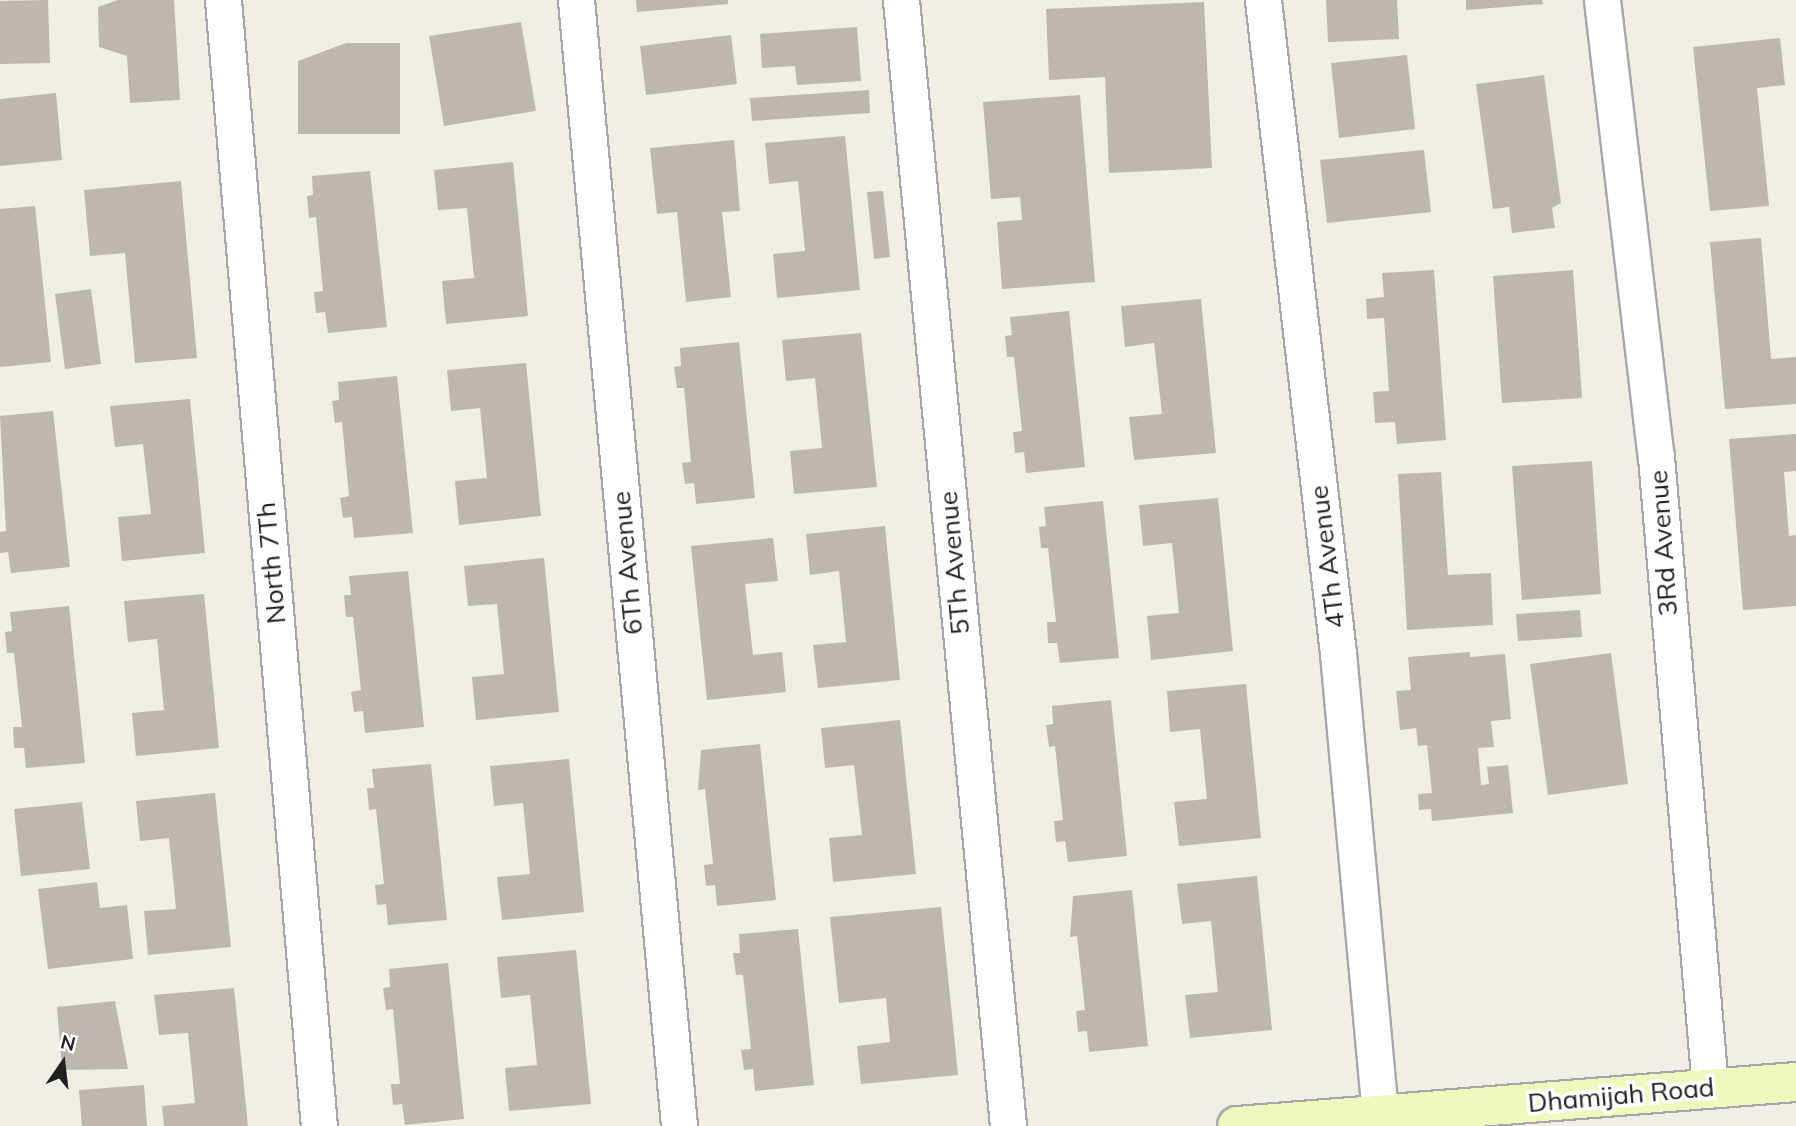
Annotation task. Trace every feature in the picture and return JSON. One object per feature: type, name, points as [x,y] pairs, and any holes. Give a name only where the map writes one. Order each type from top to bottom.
[{"type":"main road","name":"Dhamijah Road","points":[[1237,1126],[1796,1082]]},
{"type":"street","name":"North 7Th","points":[[223,0],[319,1126]]},
{"type":"street","name":"6Th Avenue","points":[[576,0],[679,1126]]},
{"type":"street","name":"5Th Avenue","points":[[901,0],[1007,1126]]},
{"type":"street","name":"4Th Avenue","points":[[1263,0],[1338,653],[1380,1115]]},
{"type":"street","name":"3Rd Avenue","points":[[1602,0],[1656,457],[1710,1087]]},
{"type":"building","points":[[48,0],[50,63],[0,64],[0,1]]},
{"type":"building","points":[[118,0],[174,0],[180,100],[130,103],[127,56],[99,47],[98,7]]},
{"type":"building","points":[[636,0],[728,0],[728,4],[637,12]]},
{"type":"building","points":[[1326,0],[1397,0],[1399,39],[1328,42]]},
{"type":"building","points":[[1466,0],[1542,0],[1543,4],[1466,10]]},
{"type":"building","points":[[1204,2],[1212,168],[1109,173],[1105,77],[1049,80],[1046,9]]},
{"type":"building","points":[[521,22],[536,111],[444,126],[429,36]]},
{"type":"building","points":[[857,27],[861,81],[797,85],[795,66],[762,68],[760,34]]},
{"type":"building","points":[[731,35],[737,84],[646,95],[640,46]]},
{"type":"building","points":[[1780,38],[1785,85],[1757,88],[1769,206],[1710,211],[1693,47]]},
{"type":"building","points":[[346,43],[400,43],[400,134],[298,134],[298,61]]},
{"type":"building","points":[[1407,55],[1415,129],[1339,138],[1331,63]]},
{"type":"building","points":[[1544,75],[1561,203],[1552,208],[1555,228],[1512,233],[1509,207],[1493,209],[1476,84]]},
{"type":"building","points":[[869,90],[870,113],[752,121],[750,98]]},
{"type":"building","points":[[56,93],[62,160],[0,166],[0,99]]},
{"type":"building","points":[[1080,95],[1095,282],[1002,289],[997,222],[1022,220],[1020,197],[991,199],[983,102]]},
{"type":"building","points":[[845,136],[860,290],[777,298],[773,254],[805,251],[798,181],[769,184],[765,143]]},
{"type":"building","points":[[734,140],[740,211],[722,212],[731,297],[686,302],[677,212],[657,214],[650,148]]},
{"type":"building","points":[[1424,150],[1431,212],[1327,223],[1320,160]]},
{"type":"building","points":[[513,162],[528,316],[446,324],[442,281],[474,278],[467,208],[438,210],[434,170]]},
{"type":"building","points":[[370,171],[387,327],[328,333],[325,312],[316,313],[314,292],[323,291],[316,217],[309,218],[307,196],[313,195],[312,176]]},
{"type":"building","points":[[181,181],[197,358],[135,363],[125,253],[90,256],[84,190]]},
{"type":"building","points":[[883,191],[890,257],[874,259],[867,192]]},
{"type":"building","points":[[35,206],[51,362],[0,367],[0,209]]},
{"type":"building","points":[[1761,238],[1771,359],[1796,357],[1796,404],[1725,409],[1710,242]]},
{"type":"building","points":[[1434,270],[1446,440],[1397,444],[1395,422],[1375,423],[1373,392],[1389,391],[1384,318],[1367,319],[1366,299],[1384,297],[1382,273]]},
{"type":"building","points":[[1573,270],[1582,398],[1502,403],[1493,276]]},
{"type":"building","points":[[91,289],[101,364],[65,369],[55,294]]},
{"type":"building","points":[[1201,299],[1216,453],[1134,460],[1129,417],[1162,414],[1154,343],[1125,347],[1121,306]]},
{"type":"building","points":[[1069,311],[1085,467],[1026,473],[1024,452],[1015,453],[1013,432],[1022,431],[1014,357],[1007,357],[1005,336],[1012,335],[1010,317]]},
{"type":"building","points":[[861,333],[877,487],[794,494],[790,451],[822,448],[815,378],[786,381],[782,340]]},
{"type":"building","points":[[739,342],[755,498],[696,504],[694,483],[685,484],[682,463],[691,462],[684,388],[677,388],[674,367],[681,366],[680,348]]},
{"type":"building","points":[[526,363],[541,516],[459,525],[455,481],[487,478],[480,408],[451,411],[447,370]]},
{"type":"building","points":[[397,376],[413,533],[354,538],[352,517],[343,518],[340,498],[349,496],[342,422],[335,423],[332,401],[339,400],[338,382]]},
{"type":"building","points":[[190,399],[205,553],[122,561],[118,517],[151,514],[143,444],[115,447],[110,406]]},
{"type":"building","points":[[53,411],[70,567],[11,573],[8,552],[0,553],[0,532],[6,531],[0,416]]},
{"type":"building","points":[[1796,434],[1796,471],[1784,472],[1789,536],[1796,535],[1796,606],[1743,610],[1729,439]]},
{"type":"building","points":[[1592,461],[1601,594],[1522,600],[1512,466]]},
{"type":"building","points":[[1441,472],[1448,575],[1491,573],[1493,625],[1407,630],[1398,474]]},
{"type":"building","points":[[1218,498],[1233,651],[1151,660],[1147,616],[1179,613],[1172,543],[1143,546],[1139,505]]},
{"type":"building","points":[[1103,501],[1119,658],[1060,663],[1057,643],[1048,643],[1047,622],[1056,622],[1048,548],[1041,548],[1039,527],[1046,526],[1044,507]]},
{"type":"building","points":[[885,526],[900,680],[818,688],[813,645],[846,642],[839,571],[810,575],[806,534]]},
{"type":"building","points":[[773,538],[778,581],[745,584],[753,655],[782,652],[786,692],[707,700],[691,546]]},
{"type":"building","points":[[544,558],[559,712],[476,720],[472,677],[504,674],[497,604],[468,606],[464,566]]},
{"type":"building","points":[[408,571],[424,727],[365,733],[363,711],[354,712],[351,692],[361,690],[353,617],[346,617],[344,595],[351,595],[349,576]]},
{"type":"building","points":[[204,594],[219,748],[136,756],[132,713],[164,710],[157,639],[128,642],[124,601]]},
{"type":"building","points":[[69,606],[85,763],[26,768],[24,748],[14,748],[13,727],[22,727],[14,653],[7,653],[5,632],[12,631],[10,612]]},
{"type":"building","points":[[1580,610],[1582,637],[1518,641],[1516,614]]},
{"type":"building","points":[[1470,652],[1470,657],[1505,654],[1511,719],[1491,721],[1494,747],[1478,748],[1481,785],[1489,784],[1487,767],[1508,765],[1513,813],[1432,821],[1431,809],[1419,810],[1418,794],[1432,793],[1427,745],[1418,746],[1416,728],[1400,730],[1396,691],[1411,690],[1408,657]]},
{"type":"building","points":[[1611,653],[1628,784],[1548,795],[1530,664]]},
{"type":"building","points":[[1246,684],[1261,838],[1179,846],[1174,802],[1207,799],[1200,729],[1170,732],[1167,691]]},
{"type":"building","points":[[1111,700],[1127,856],[1068,862],[1065,841],[1056,842],[1054,821],[1063,820],[1055,746],[1049,747],[1046,725],[1053,724],[1052,706]]},
{"type":"building","points":[[900,720],[916,874],[833,882],[829,838],[862,835],[854,765],[825,768],[821,728]]},
{"type":"building","points":[[760,744],[776,900],[717,906],[715,885],[706,886],[704,865],[713,864],[705,789],[698,790],[701,750]]},
{"type":"building","points":[[569,759],[584,912],[502,920],[497,877],[530,874],[523,803],[494,806],[490,766]]},
{"type":"building","points":[[431,764],[447,920],[388,925],[386,904],[377,905],[375,885],[384,884],[376,809],[369,810],[367,788],[374,788],[372,769]]},
{"type":"building","points":[[215,793],[231,947],[148,955],[144,911],[176,909],[169,838],[140,841],[136,801]]},
{"type":"building","points":[[82,802],[90,869],[21,876],[14,809]]},
{"type":"building","points":[[1257,876],[1272,1030],[1190,1038],[1185,995],[1218,992],[1211,921],[1182,924],[1177,884]]},
{"type":"building","points":[[97,882],[100,908],[127,905],[133,959],[48,969],[38,889]]},
{"type":"building","points":[[1132,890],[1148,1046],[1089,1052],[1087,1031],[1078,1032],[1076,1011],[1085,1010],[1077,936],[1070,937],[1073,896]]},
{"type":"building","points":[[941,907],[958,1075],[861,1084],[857,1046],[890,1042],[886,998],[839,1003],[830,917]]},
{"type":"building","points":[[798,929],[814,1085],[755,1091],[753,1069],[744,1070],[741,1050],[751,1049],[743,975],[736,975],[733,953],[740,953],[739,934]]},
{"type":"building","points":[[576,950],[591,1104],[509,1111],[505,1068],[537,1065],[530,995],[501,998],[497,957]]},
{"type":"building","points":[[448,963],[464,1119],[405,1125],[402,1104],[393,1105],[391,1084],[400,1084],[393,1009],[386,1010],[383,988],[390,987],[389,969]]},
{"type":"building","points":[[234,988],[248,1126],[164,1126],[162,1106],[195,1103],[188,1033],[159,1035],[154,995]]},
{"type":"building","points":[[115,1001],[128,1069],[62,1070],[57,1007]]},
{"type":"building","points":[[144,1085],[147,1126],[82,1126],[79,1090]]}]
